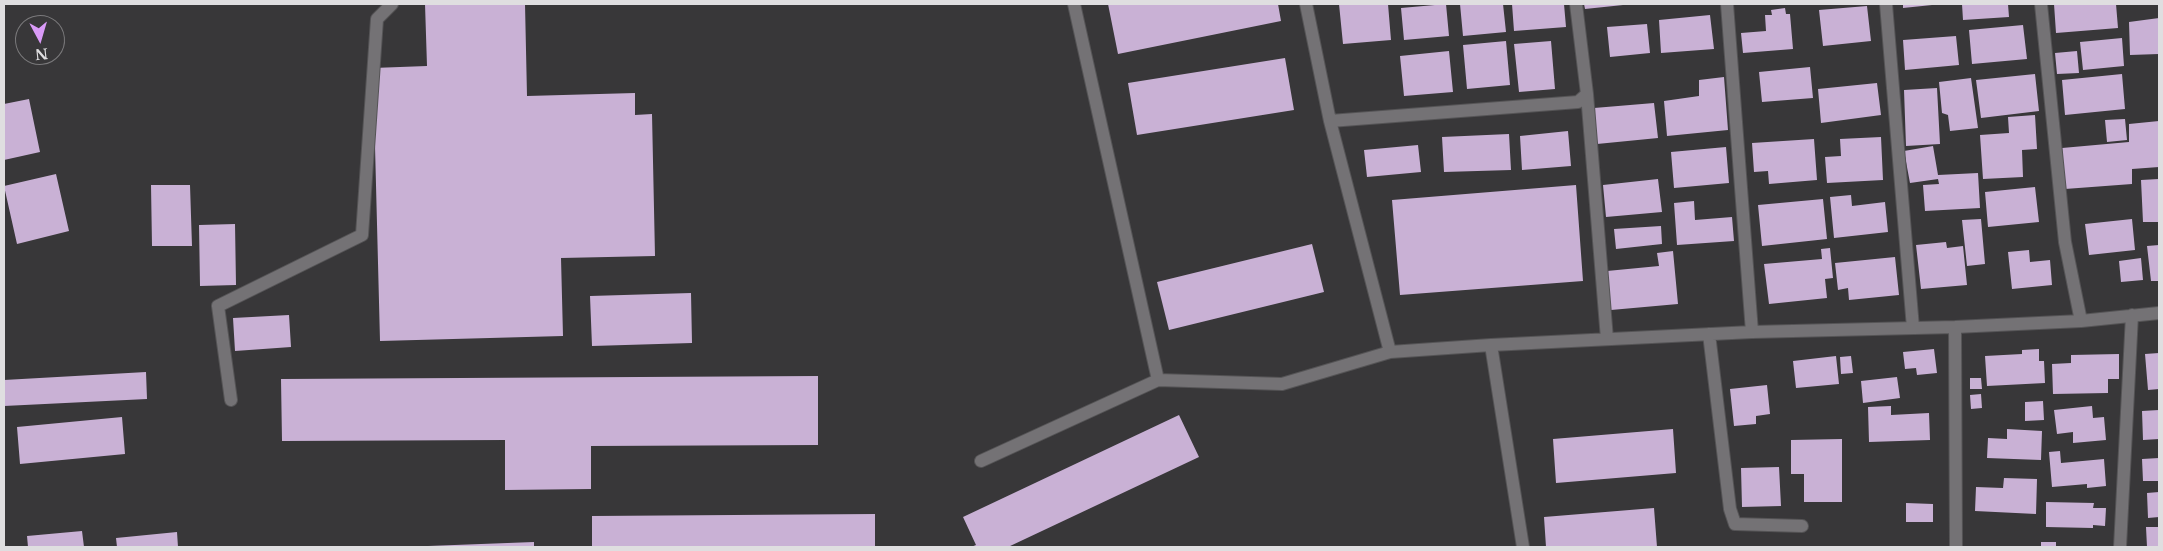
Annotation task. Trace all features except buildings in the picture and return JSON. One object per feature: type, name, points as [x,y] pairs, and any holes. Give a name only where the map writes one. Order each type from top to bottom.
[{"type":"street","points":[[231,400],[218,306],[362,235],[377,19],[392,4]]},
{"type":"street","points":[[1074,4],[1158,380]]},
{"type":"street","points":[[1306,4],[1330,121],[1390,352]]},
{"type":"street","points":[[1576,4],[1587,94],[1607,339]]},
{"type":"street","points":[[1727,4],[1752,332]]},
{"type":"street","points":[[1886,4],[1913,328]]},
{"type":"street","points":[[2041,4],[2065,242],[2081,321]]},
{"type":"street","points":[[1330,121],[1578,102],[1587,94]]},
{"type":"street","points":[[980,461],[1158,380],[1282,384],[1390,352],[1491,345],[1752,332],[1955,327],[2081,321],[2159,313]]},
{"type":"street","points":[[2120,547],[2132,316]]},
{"type":"street","points":[[1955,327],[1956,547]]},
{"type":"street","points":[[1709,334],[1730,509],[1736,524],[1802,526]]},
{"type":"street","points":[[1491,345],[1523,547]]}]
